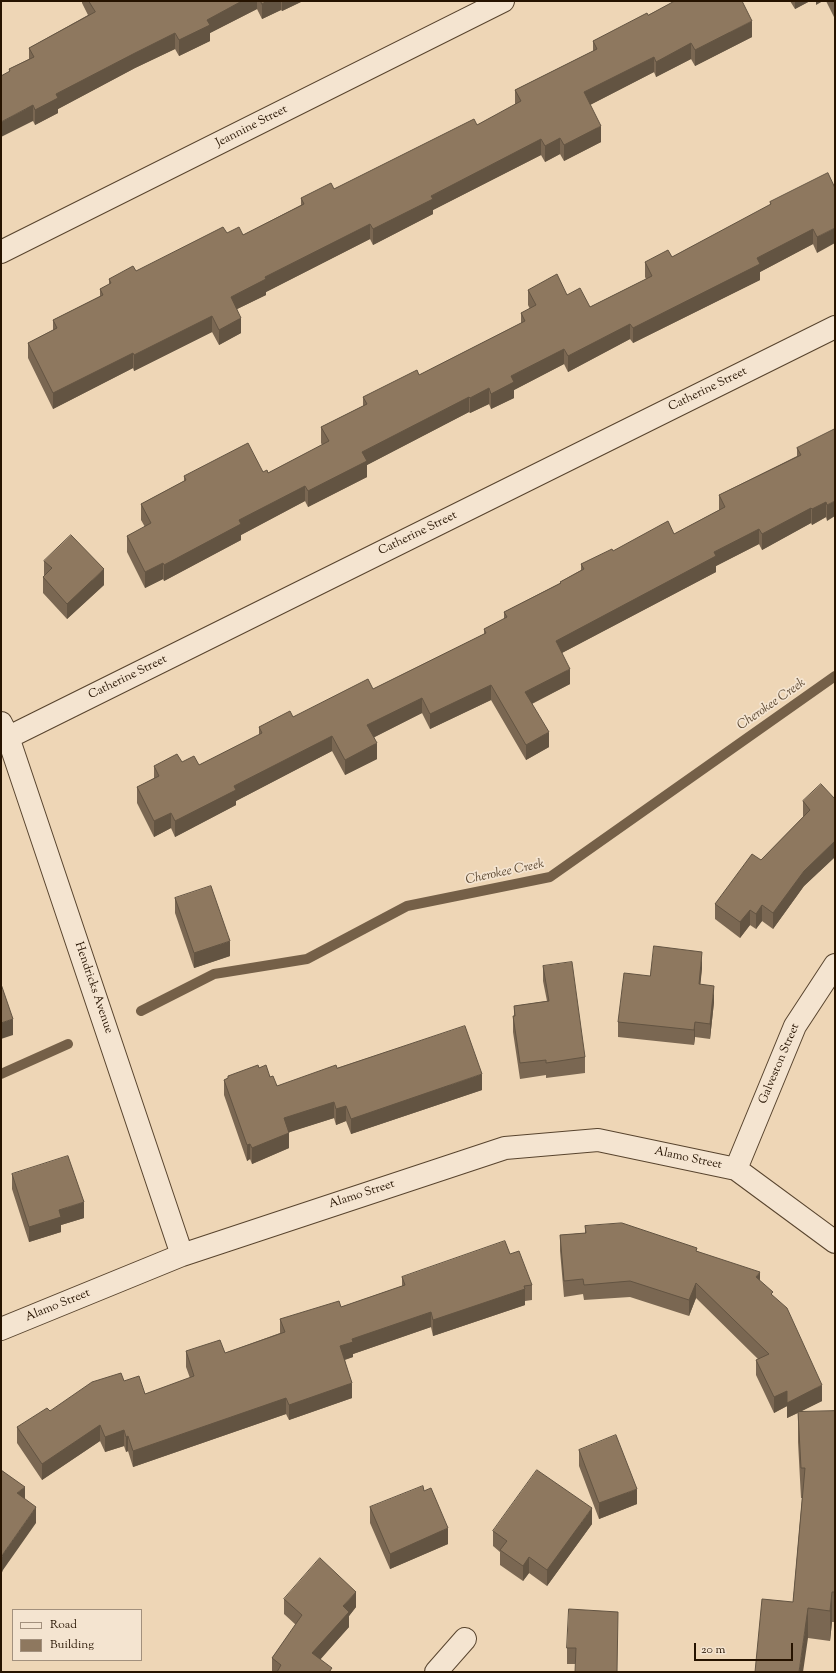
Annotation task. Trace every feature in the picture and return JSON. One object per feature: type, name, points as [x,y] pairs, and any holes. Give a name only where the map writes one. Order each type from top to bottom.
[{"type":"street","name":"Jeannine Street","points":[[1,252],[503,1]]},
{"type":"street","name":"Catherine Street","points":[[4,734],[835,327]]},
{"type":"street","name":"Hendricks Avenue","points":[[4,734],[182,1255]]},
{"type":"street","name":"Galveston Street","points":[[736,1169],[795,1026],[835,965]]},
{"type":"street","name":"Alamo Street","points":[[1,1329],[182,1255],[505,1148],[598,1140],[736,1169]]},
{"type":"street","points":[[736,1169],[835,1242]]},
{"type":"street","points":[[436,1672],[465,1639]]},
{"type":"building","points":[[89,1],[242,1],[207,20],[210,25],[179,40],[175,33],[56,94],[58,98],[35,110],[33,105],[1,122],[1,76],[10,71],[9,69],[34,57],[29,48],[95,12]]},
{"type":"building","points":[[675,1],[742,1],[752,21],[695,50],[691,43],[656,62],[654,57],[584,92],[601,126],[564,145],[560,138],[545,146],[541,139],[431,196],[433,199],[373,229],[370,224],[265,277],[266,279],[231,297],[241,318],[219,330],[212,316],[53,393],[28,343],[57,328],[53,320],[103,295],[100,289],[111,283],[109,279],[133,266],[136,271],[223,227],[227,233],[239,227],[243,235],[304,204],[301,198],[331,183],[334,189],[474,119],[477,125],[521,101],[515,90],[597,49],[593,41],[647,13],[648,15]]},
{"type":"building","points":[[828,173],[835,188],[835,228],[817,237],[813,229],[757,258],[760,264],[633,328],[630,324],[568,356],[564,349],[511,376],[514,382],[491,394],[489,388],[362,452],[367,461],[308,491],[305,486],[239,520],[241,524],[164,565],[163,563],[145,572],[127,536],[151,523],[141,504],[186,480],[184,476],[248,443],[263,472],[267,470],[268,473],[329,441],[321,427],[367,404],[363,397],[417,370],[419,375],[525,321],[521,313],[536,305],[528,290],[557,274],[567,295],[580,288],[590,307],[652,276],[645,262],[668,250],[672,257],[771,204],[770,202]]},
{"type":"building","points":[[835,429],[835,501],[827,505],[826,502],[812,509],[811,508],[762,534],[759,529],[714,552],[716,556],[556,641],[570,669],[525,692],[549,732],[526,745],[491,685],[430,714],[422,698],[367,725],[377,743],[345,760],[332,736],[234,786],[236,790],[175,821],[171,813],[154,821],[137,787],[159,776],[154,766],[177,754],[182,762],[194,756],[199,765],[262,733],[259,727],[290,711],[293,717],[368,679],[373,689],[486,633],[484,629],[507,617],[504,612],[561,583],[560,582],[584,569],[581,564],[612,549],[613,551],[668,521],[674,534],[725,507],[719,495],[801,455],[797,448]]},
{"type":"building","points":[[71,535],[104,569],[67,604],[43,577],[52,568],[44,561]]},
{"type":"building","points":[[821,784],[835,799],[835,841],[804,871],[773,913],[762,905],[756,914],[750,910],[740,922],[715,904],[752,854],[761,860],[810,810],[803,801]]},
{"type":"building","points":[[211,886],[230,941],[194,953],[175,898]]},
{"type":"building","points":[[654,946],[702,952],[699,984],[714,986],[710,1024],[695,1022],[694,1030],[618,1022],[624,973],[650,976]]},
{"type":"building","points":[[572,962],[585,1057],[546,1063],[546,1060],[520,1063],[513,1016],[515,1016],[514,1006],[549,1001],[543,966]]},
{"type":"building","points":[[1,984],[13,1019],[1,1023]]},
{"type":"building","points":[[465,1026],[482,1074],[351,1119],[346,1106],[336,1109],[334,1102],[284,1118],[289,1133],[252,1148],[250,1144],[247,1145],[224,1080],[228,1078],[228,1076],[258,1065],[259,1068],[266,1065],[270,1077],[273,1076],[277,1086],[336,1065],[337,1068]]},
{"type":"building","points":[[68,1156],[84,1202],[59,1210],[61,1217],[29,1227],[12,1174]]},
{"type":"building","points":[[622,1223],[697,1248],[696,1251],[760,1272],[756,1277],[773,1292],[771,1294],[787,1308],[822,1385],[787,1403],[787,1391],[774,1397],[756,1360],[769,1354],[696,1283],[689,1300],[630,1281],[584,1285],[583,1279],[564,1281],[560,1235],[586,1233],[585,1226]]},
{"type":"building","points":[[505,1241],[510,1254],[519,1251],[532,1285],[524,1286],[525,1289],[433,1320],[431,1312],[352,1339],[353,1342],[340,1346],[352,1383],[289,1405],[286,1398],[133,1451],[128,1436],[126,1437],[124,1430],[105,1437],[100,1425],[42,1464],[17,1427],[47,1408],[50,1411],[92,1382],[121,1373],[124,1381],[139,1376],[145,1394],[194,1376],[186,1351],[220,1340],[225,1353],[285,1332],[280,1319],[339,1301],[341,1307],[405,1285],[402,1277]]},
{"type":"building","points":[[835,1411],[835,1592],[832,1592],[830,1611],[808,1608],[799,1672],[755,1672],[762,1599],[793,1602],[805,1468],[801,1468],[798,1412]]},
{"type":"building","points":[[616,1435],[637,1489],[599,1503],[579,1450]]},
{"type":"building","points":[[1,1470],[25,1487],[17,1493],[36,1507],[3,1554],[1,1560]]},
{"type":"building","points":[[537,1470],[592,1508],[547,1570],[529,1557],[523,1566],[500,1550],[507,1541],[493,1531]]},
{"type":"building","points":[[423,1486],[424,1491],[431,1488],[448,1528],[390,1554],[370,1507]]},
{"type":"building","points":[[320,1558],[356,1592],[343,1606],[349,1612],[312,1653],[332,1668],[329,1672],[277,1672],[281,1665],[272,1658],[302,1615],[284,1599]]},
{"type":"building","points":[[569,1609],[618,1612],[617,1672],[575,1672],[576,1648],[567,1648]]},
{"type":"waterway","name":"Cherokee Creek","points":[[141,1011],[214,974],[307,959],[407,906],[550,877],[835,676]]},
{"type":"waterway","name":"Cherokee Creek","points":[[1,1074],[68,1044]]}]
